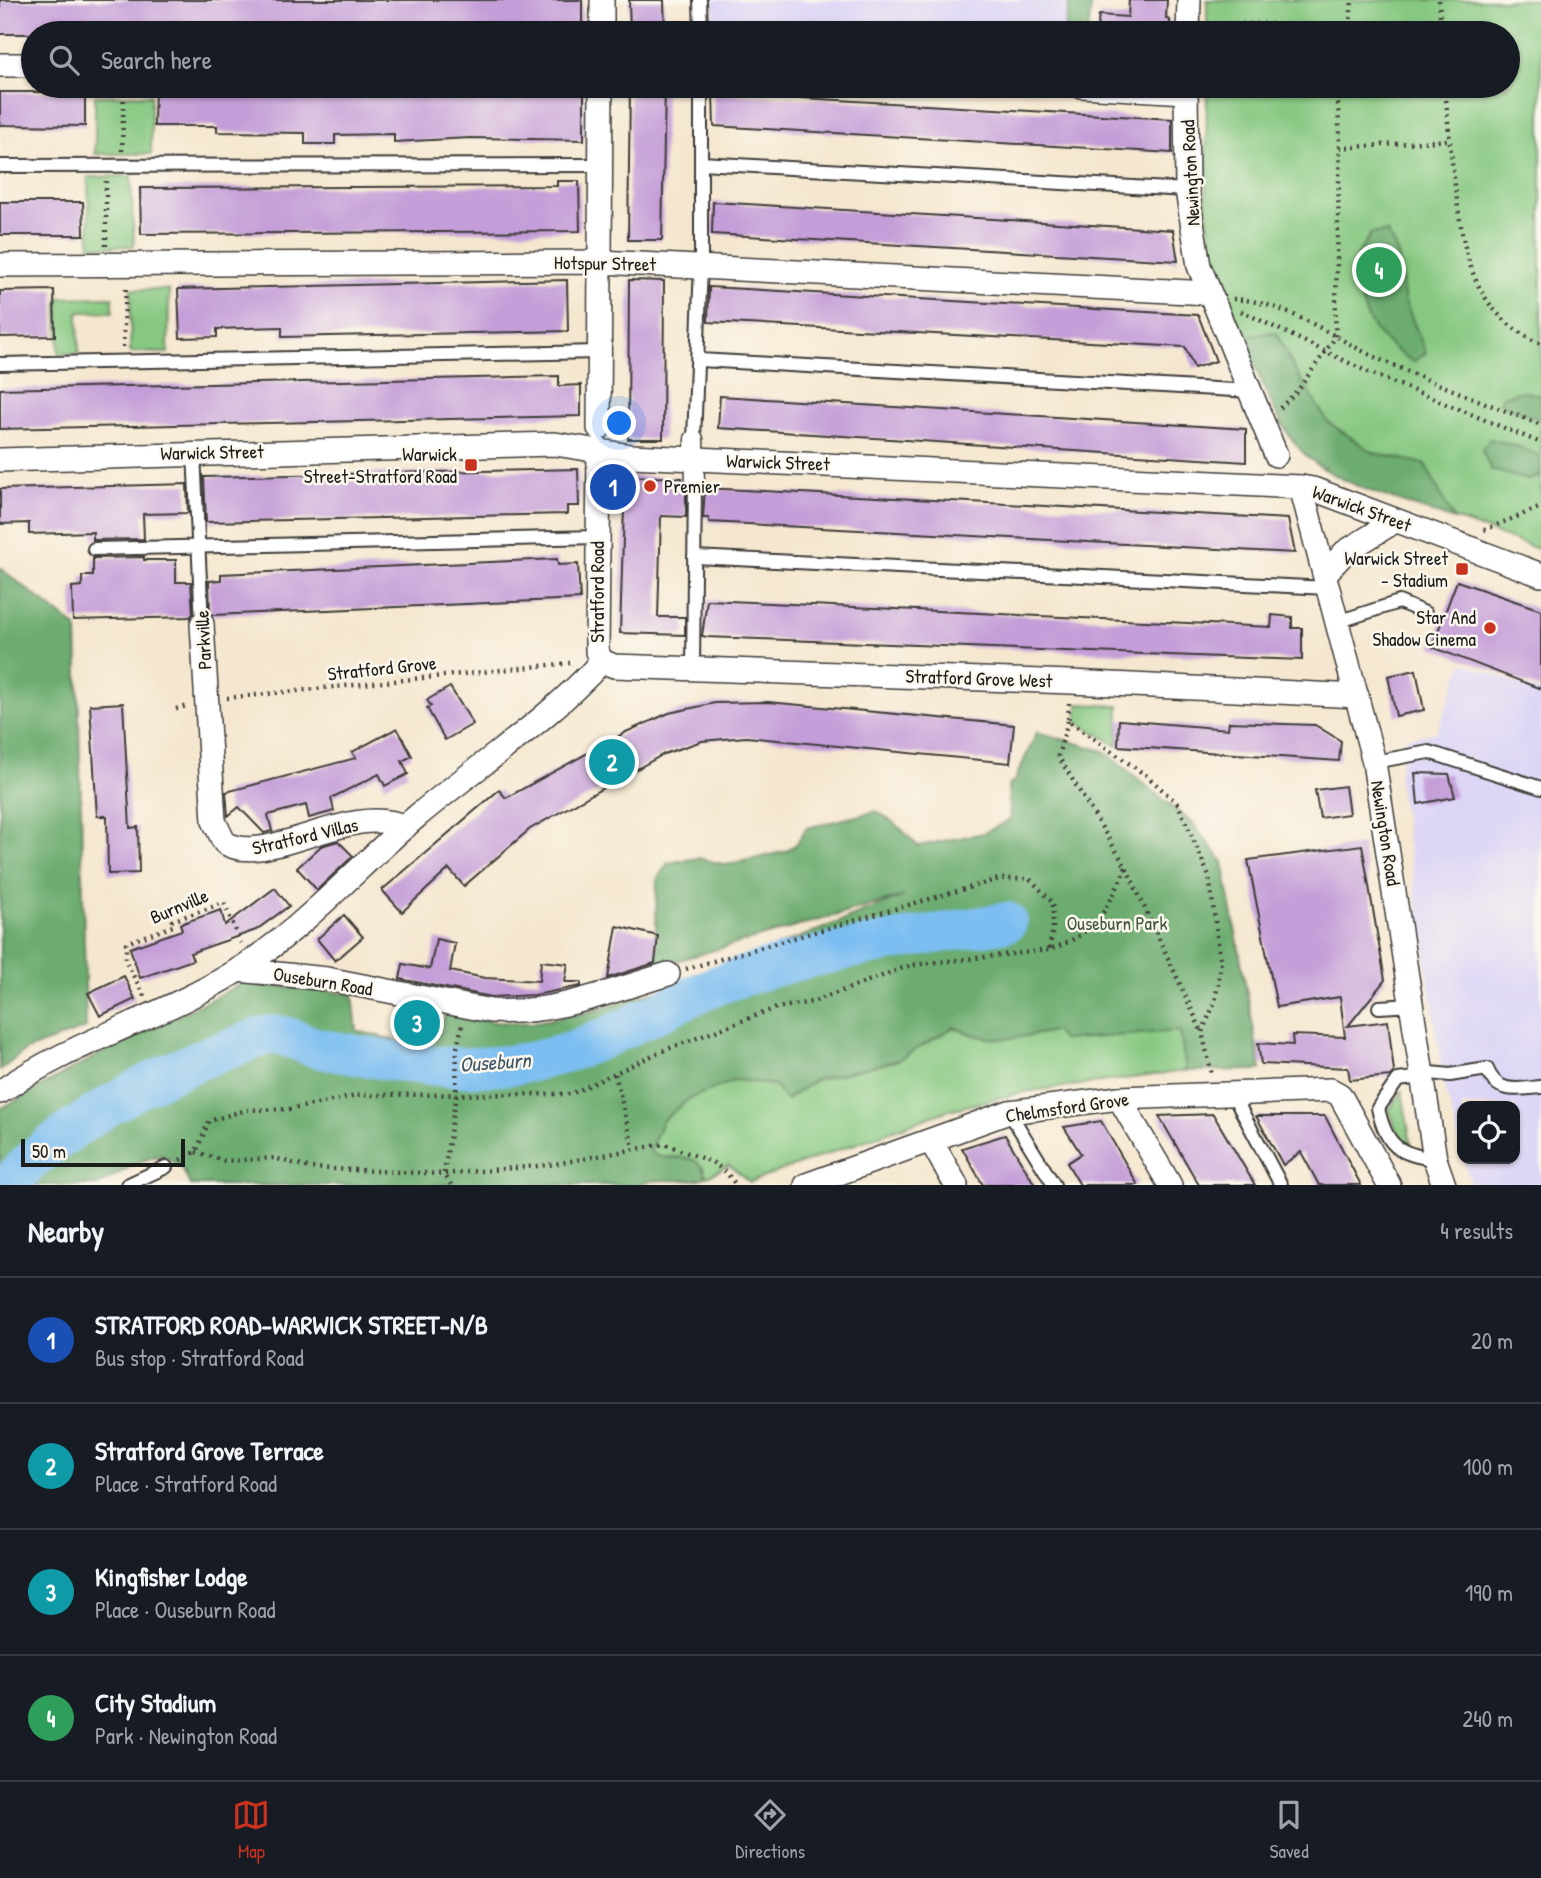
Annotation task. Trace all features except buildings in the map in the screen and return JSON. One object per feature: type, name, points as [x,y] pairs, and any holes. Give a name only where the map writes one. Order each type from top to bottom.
[{"type":"street","points":[[602,0],[602,21]]},
{"type":"street","points":[[1188,21],[1189,0]]},
{"type":"street","points":[[0,65],[21,65]]},
{"type":"street","name":"Stratford Road","points":[[594,669],[597,652],[601,98]]},
{"type":"street","name":"Newington Road","points":[[1186,98],[1187,190],[1199,266],[1218,296],[1276,455]]},
{"type":"street","name":"Hotspur Street","points":[[0,265],[600,262],[701,265],[1218,296]]},
{"type":"street","name":"Warwick Street","points":[[0,460],[194,452],[555,444],[599,438],[631,456],[695,449],[1301,487],[1313,489],[1541,575]]},
{"type":"street","points":[[695,449],[695,484]]},
{"type":"street","name":"Newington Road","points":[[1301,487],[1374,762],[1435,1159],[1444,1185]]},
{"type":"street","points":[[1326,581],[1345,552],[1395,521]]},
{"type":"street","name":"Parkville","points":[[202,624],[215,827]]},
{"type":"street","name":"Stratford Grove West","points":[[594,669],[614,666],[693,667],[1357,696]]},
{"type":"street","points":[[246,964],[320,906],[405,827],[532,728],[594,669]]},
{"type":"street","name":"Stratford Villas","points":[[215,827],[223,842],[246,850],[357,823],[386,821],[405,827]]},
{"type":"street","name":"Ouseburn Road","points":[[0,1091],[41,1066],[246,964],[491,1011],[516,1013],[569,1003],[668,974]]},
{"type":"street","name":"Chelmsford Grove","points":[[806,1185],[844,1179],[931,1141],[1010,1112],[1119,1098],[1331,1090],[1340,1095],[1388,1185]]},
{"type":"street","points":[[1119,1098],[1170,1185]]},
{"type":"street","points":[[931,1141],[956,1185]]},
{"type":"lane","points":[[701,0],[701,21]]},
{"type":"lane","points":[[695,449],[701,265],[701,98]]},
{"type":"lane","points":[[701,163],[1187,190]]},
{"type":"lane","points":[[0,166],[601,165]]},
{"type":"lane","points":[[0,364],[599,352]]},
{"type":"lane","points":[[699,360],[1251,391]]},
{"type":"lane","name":"Parkville","points":[[194,452],[202,624]]},
{"type":"lane","points":[[693,667],[695,484]]},
{"type":"lane","points":[[94,549],[198,544],[598,537]]},
{"type":"lane","points":[[694,557],[1326,581]]},
{"type":"lane","points":[[1337,622],[1399,602],[1425,613]]},
{"type":"lane","points":[[1374,762],[1429,752],[1541,788]]},
{"type":"lane","points":[[1379,1007],[1413,1005]]},
{"type":"lane","points":[[1435,1159],[1411,1156],[1388,1140],[1378,1108],[1398,1080],[1422,1074],[1450,1074],[1487,1069],[1491,1081],[1498,1087],[1509,1090],[1541,1087]]},
{"type":"lane","points":[[1224,1093],[1281,1185]]},
{"type":"lane","points":[[1010,1112],[1054,1185]]},
{"type":"lane","points":[[127,1185],[166,1167]]},
{"type":"path","points":[[1350,21],[1352,0]]},
{"type":"path","points":[[1439,0],[1440,21]]},
{"type":"path","points":[[122,166],[124,98]]},
{"type":"path","points":[[1264,423],[1298,390],[1335,338],[1340,148],[1338,98]]},
{"type":"path","points":[[1446,98],[1464,255],[1488,304],[1523,336],[1541,344]]},
{"type":"path","points":[[1340,148],[1449,139]]},
{"type":"path","points":[[106,165],[123,362]]},
{"type":"path","points":[[1218,296],[1247,299],[1294,315],[1335,338],[1541,425]]},
{"type":"path","points":[[1218,296],[1239,310],[1326,352],[1541,443]]},
{"type":"path","points":[[1454,542],[1541,507]]},
{"type":"path","name":"Stratford Grove","points":[[176,709],[206,700],[569,663],[594,669]]},
{"type":"path","points":[[1071,682],[1068,722],[1058,756],[1126,867],[1202,1032],[1224,1093]]},
{"type":"path","points":[[1068,722],[1147,776],[1178,804],[1209,876],[1221,965],[1214,1002],[1202,1032]]},
{"type":"path","points":[[736,1185],[726,1172],[692,1152],[664,1144],[633,1147],[549,1165],[444,1174],[311,1168],[274,1158],[225,1161],[196,1152],[209,1121],[246,1110],[292,1109],[361,1095],[571,1094],[660,1052],[776,1008],[812,1002],[911,965],[1049,950],[1074,940],[1096,925],[1115,895],[1126,867]]},
{"type":"path","points":[[668,974],[999,880],[1030,878],[1054,903],[1049,950]]},
{"type":"path","name":"Burnville","points":[[134,978],[126,962],[126,943],[173,926],[172,921],[224,903],[246,964]]},
{"type":"path","points":[[452,1185],[444,1174],[456,1095],[457,1048]]},
{"type":"path","points":[[615,1074],[633,1147]]},
{"type":"shaded area","points":[[714,0],[1087,0],[1085,21],[714,21]]},
{"type":"shaded area","points":[[1463,663],[1541,692],[1541,1185],[1471,1185],[1465,1164],[1520,1164],[1520,1101],[1457,1101],[1457,1132],[1445,1088],[1398,778],[1406,737],[1436,733]]},
{"type":"green space","points":[[1070,0],[1092,0],[1089,21],[1066,21]]},
{"type":"green space","points":[[1207,0],[1541,0],[1541,550],[1341,478],[1308,458],[1283,424],[1242,336],[1212,257],[1206,202],[1207,98],[1520,98],[1520,21],[1207,21]]},
{"type":"green space","points":[[95,98],[151,98],[151,154],[95,154]]},
{"type":"green space","points":[[131,176],[134,246],[90,247],[88,177]]},
{"type":"green space","points":[[1387,232],[1398,254],[1405,301],[1426,353],[1413,362],[1376,332],[1360,297],[1352,264],[1370,234]]},
{"type":"green space","points":[[131,289],[169,290],[168,353],[130,352]]},
{"type":"green space","points":[[113,297],[113,312],[78,312],[79,354],[59,354],[58,298]]},
{"type":"green space","points":[[1276,332],[1294,369],[1328,422],[1374,453],[1425,464],[1454,520],[1342,479],[1325,470],[1299,448],[1279,419],[1242,336]]},
{"type":"green space","points":[[1522,391],[1541,395],[1541,420],[1500,403],[1503,396]]},
{"type":"green space","points":[[1490,439],[1517,446],[1541,457],[1541,476],[1528,480],[1491,470],[1482,450]]},
{"type":"green space","points":[[0,568],[77,628],[86,1028],[26,1050],[0,1070]]},
{"type":"green space","points":[[1078,704],[1119,706],[1118,746],[1077,722]]},
{"type":"green space","name":"Ouseburn Park","points":[[1037,732],[1104,751],[1193,824],[1223,862],[1261,1070],[1186,1071],[1180,1031],[1062,1040],[1055,1031],[1004,1039],[981,1037],[954,1027],[898,1060],[815,1080],[786,1100],[774,1085],[736,1080],[690,1098],[662,1121],[650,1151],[657,1156],[696,1161],[706,1177],[698,1179],[655,1181],[639,1185],[190,1185],[182,1168],[162,1155],[141,1161],[98,1185],[16,1185],[0,1168],[0,1109],[102,1053],[243,983],[353,994],[357,1031],[422,1047],[448,1013],[494,1022],[531,1023],[589,1012],[693,980],[904,896],[655,967],[657,879],[668,863],[698,858],[727,865],[787,851],[797,843],[806,828],[877,811],[898,826],[918,846],[984,833],[1010,820],[1008,785],[1015,780]]},
{"type":"green space","points":[[954,1027],[981,1037],[1004,1039],[1056,1030],[1062,1040],[1180,1030],[1186,1071],[1024,1092],[949,1110],[750,1182],[729,1165],[706,1177],[703,1167],[678,1157],[656,1157],[650,1151],[662,1121],[690,1098],[736,1080],[774,1085],[787,1100],[815,1080],[898,1060]]},
{"type":"green space","points":[[1402,1091],[1411,1144],[1399,1137],[1389,1110]]},
{"type":"waterway","name":"Ouseburn","points":[[10,1185],[21,1170],[42,1152],[128,1095],[193,1063],[263,1037],[282,1036],[322,1049],[426,1065],[478,1067],[530,1062],[580,1048],[723,983],[791,962],[863,946],[1007,922]]},
{"type":"place","name":"City Stadium","points":[[1379,270]]},
{"type":"place","name":"Warwick Street-Stratford Road","points":[[471,465]]},
{"type":"place","name":"Premier","points":[[650,486]]},
{"type":"place","name":"STRATFORD ROAD-WARWICK STREET-N/B","points":[[613,487]]},
{"type":"place","name":"Warwick Street - Stadium","points":[[1462,569]]},
{"type":"place","name":"Star And Shadow Cinema","points":[[1490,628]]},
{"type":"place","name":"Stratford Grove Terrace","points":[[612,762]]},
{"type":"place","name":"Kingfisher Lodge","points":[[417,1023]]}]
